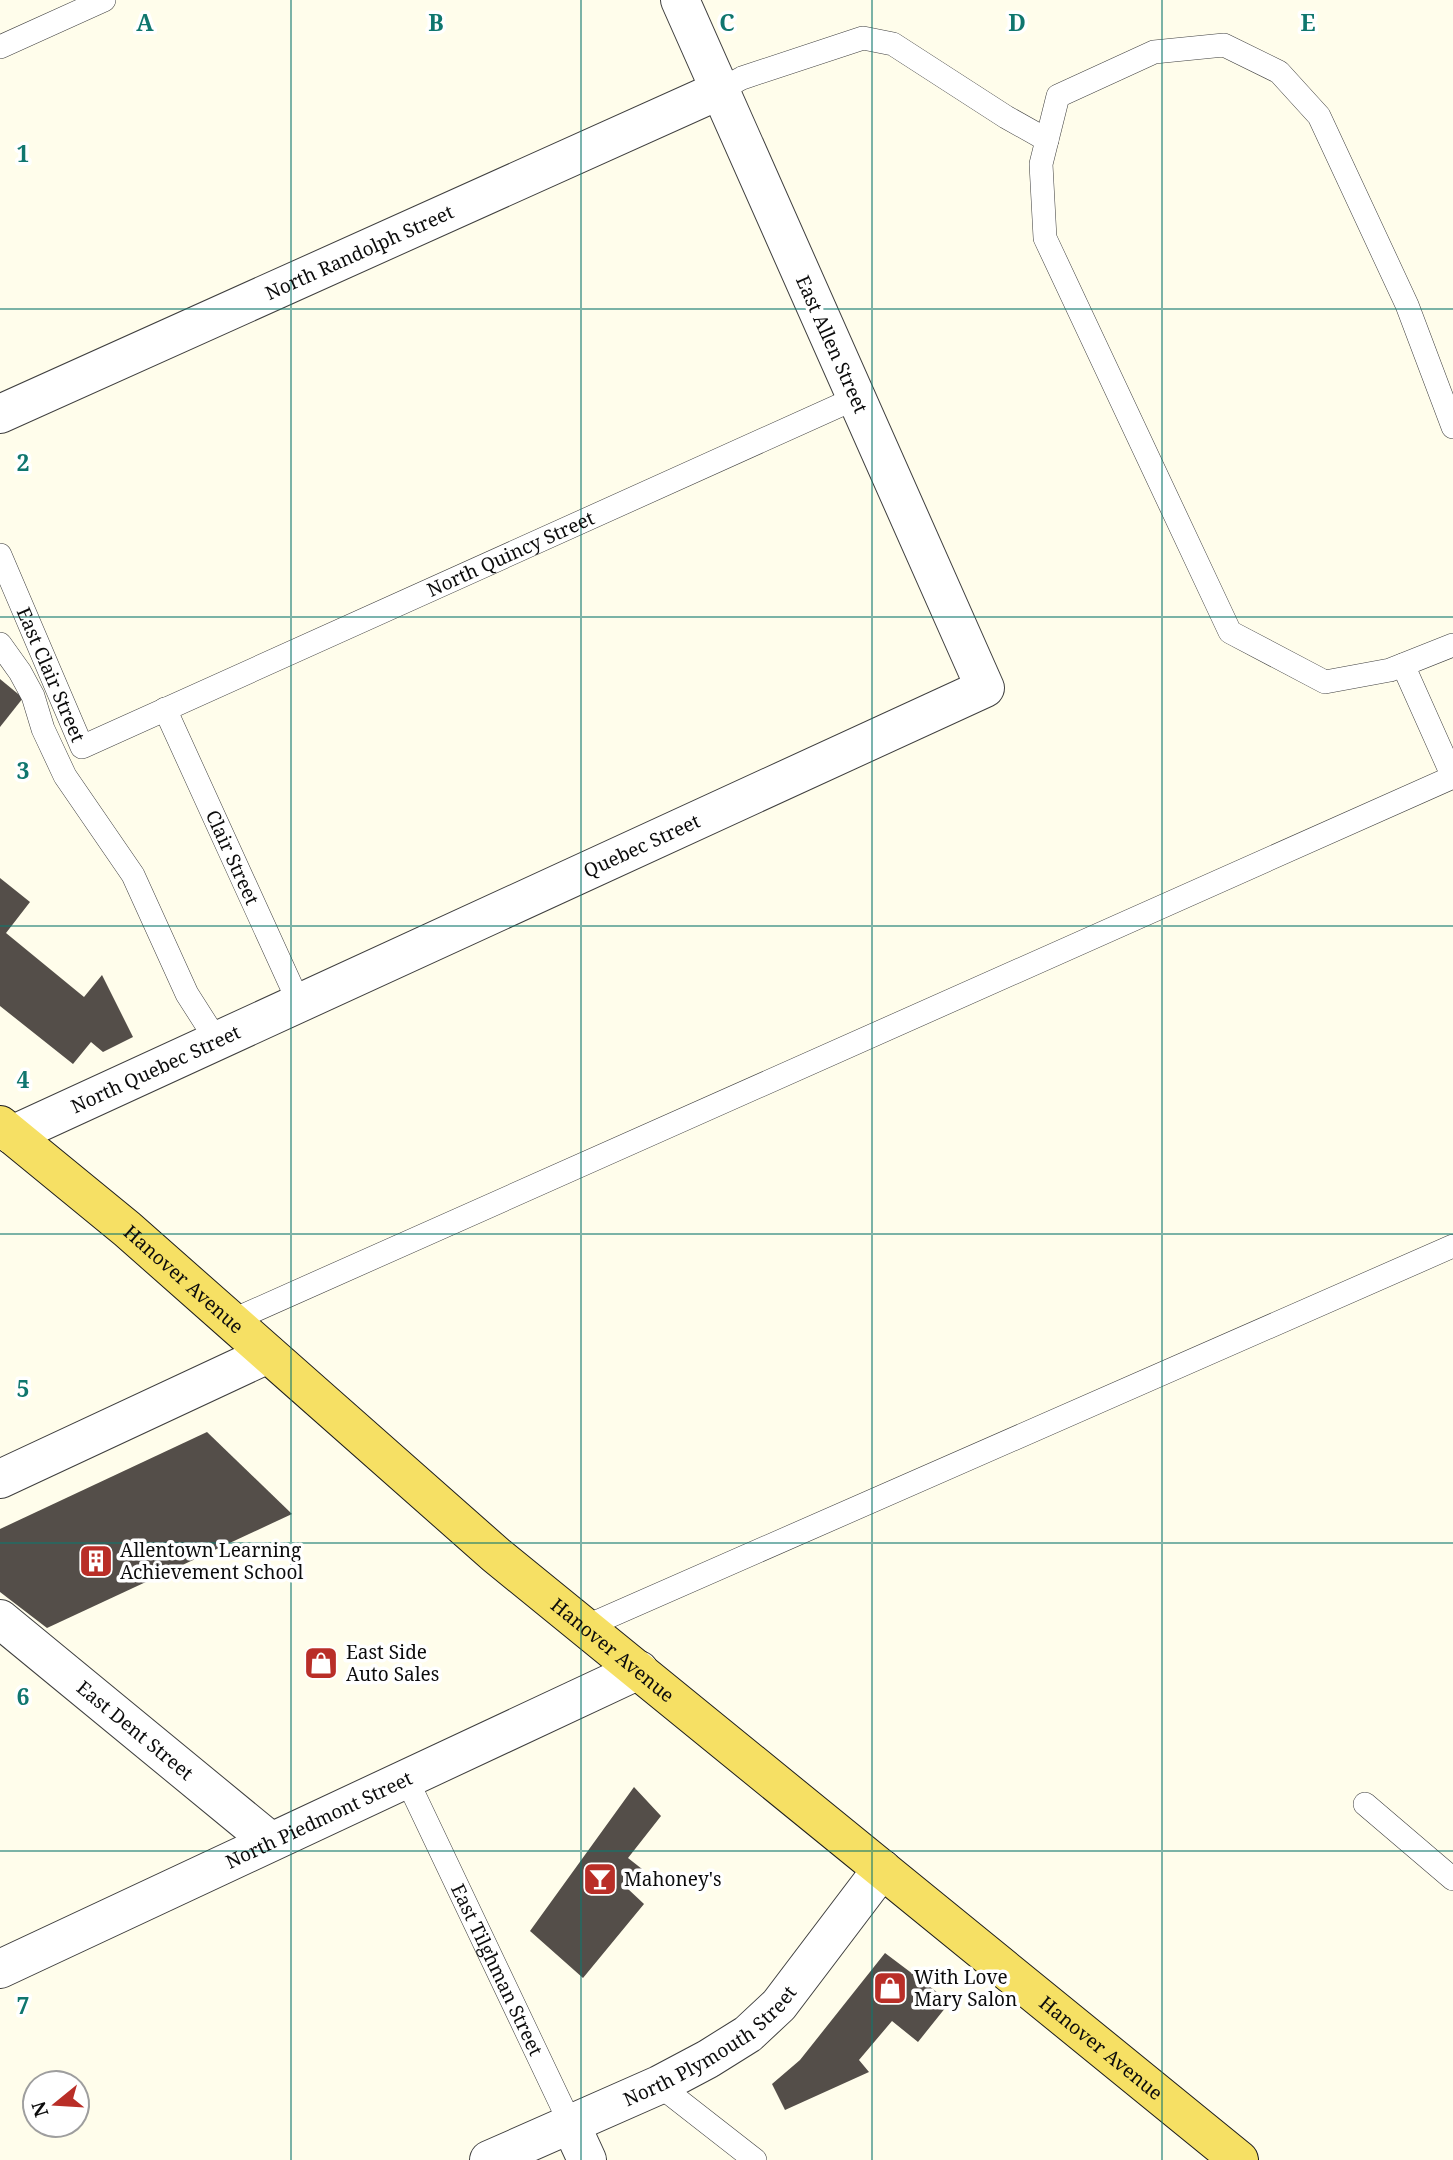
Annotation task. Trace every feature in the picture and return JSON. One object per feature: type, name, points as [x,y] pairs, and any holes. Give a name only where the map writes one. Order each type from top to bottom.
[{"type":"main road","name":"Hanover Avenue","points":[[6,1130],[127,1229],[496,1555],[1239,2160]]},
{"type":"street","name":"East Allen Street","points":[[680,0],[985,688]]},
{"type":"street","name":"North Randolph Street","points":[[0,414],[720,90]]},
{"type":"street","name":"Quebec Street","points":[[299,1003],[985,688]]},
{"type":"street","name":"North Quebec Street","points":[[6,1130],[217,1041],[299,1003]]},
{"type":"street","points":[[0,1479],[268,1354]]},
{"type":"street","name":"East Dent Street","points":[[0,1619],[270,1841]]},
{"type":"street","name":"North Piedmont Street","points":[[0,1969],[639,1670]]},
{"type":"street","name":"North Plymouth Street","points":[[489,2160],[659,2085],[748,2034],[779,2005],[882,1869]]},
{"type":"street","name":"East Tilghman Street","points":[[570,2123],[587,2160]]},
{"type":"lane","points":[[0,47],[104,0]]},
{"type":"lane","points":[[720,90],[742,78],[863,38],[892,44],[1047,141]]},
{"type":"lane","points":[[1453,428],[1407,305],[1319,116],[1279,72],[1224,45],[1154,52],[1058,96],[1041,164],[1045,238],[1230,632],[1325,682],[1390,670],[1453,645]]},
{"type":"lane","name":"North Quincy Street","points":[[165,709],[856,398]]},
{"type":"lane","name":"East Clair Street","points":[[0,555],[82,747],[165,709]]},
{"type":"lane","points":[[0,644],[33,696],[43,729],[65,776],[133,876],[187,994],[217,1041]]},
{"type":"lane","points":[[231,1321],[1453,777],[1403,665]]},
{"type":"lane","name":"Clair Street","points":[[165,709],[299,1003]]},
{"type":"lane","points":[[585,1627],[1453,1247]]},
{"type":"lane","name":"East Tilghman Street","points":[[407,1780],[570,2123]]},
{"type":"lane","points":[[1365,1804],[1453,1879]]},
{"type":"lane","points":[[659,2085],[755,2160]]},
{"type":"building","points":[[0,679],[23,698],[0,727]]},
{"type":"building","points":[[0,878],[30,902],[6,933],[84,997],[102,975],[133,1037],[103,1052],[91,1042],[73,1064],[0,1006]]},
{"type":"building","name":"Allentown Learning Achievement School","points":[[207,1432],[292,1514],[47,1628],[0,1592],[0,1529]]},
{"type":"building","name":"Mahoney's","points":[[634,1787],[661,1816],[628,1858],[642,1869],[627,1888],[644,1904],[583,1978],[530,1931]]},
{"type":"building","points":[[885,1953],[950,2002],[918,2042],[892,2021],[859,2060],[869,2072],[785,2110],[772,2084],[800,2060]]},
{"type":"place","name":"Allentown Learning Achievement School","points":[[96,1561]]},
{"type":"place","name":"East Side Auto Sales","points":[[321,1663]]},
{"type":"place","name":"Mahoney's","points":[[600,1879]]},
{"type":"place","name":"With Love Mary Salon","points":[[890,1988]]}]
